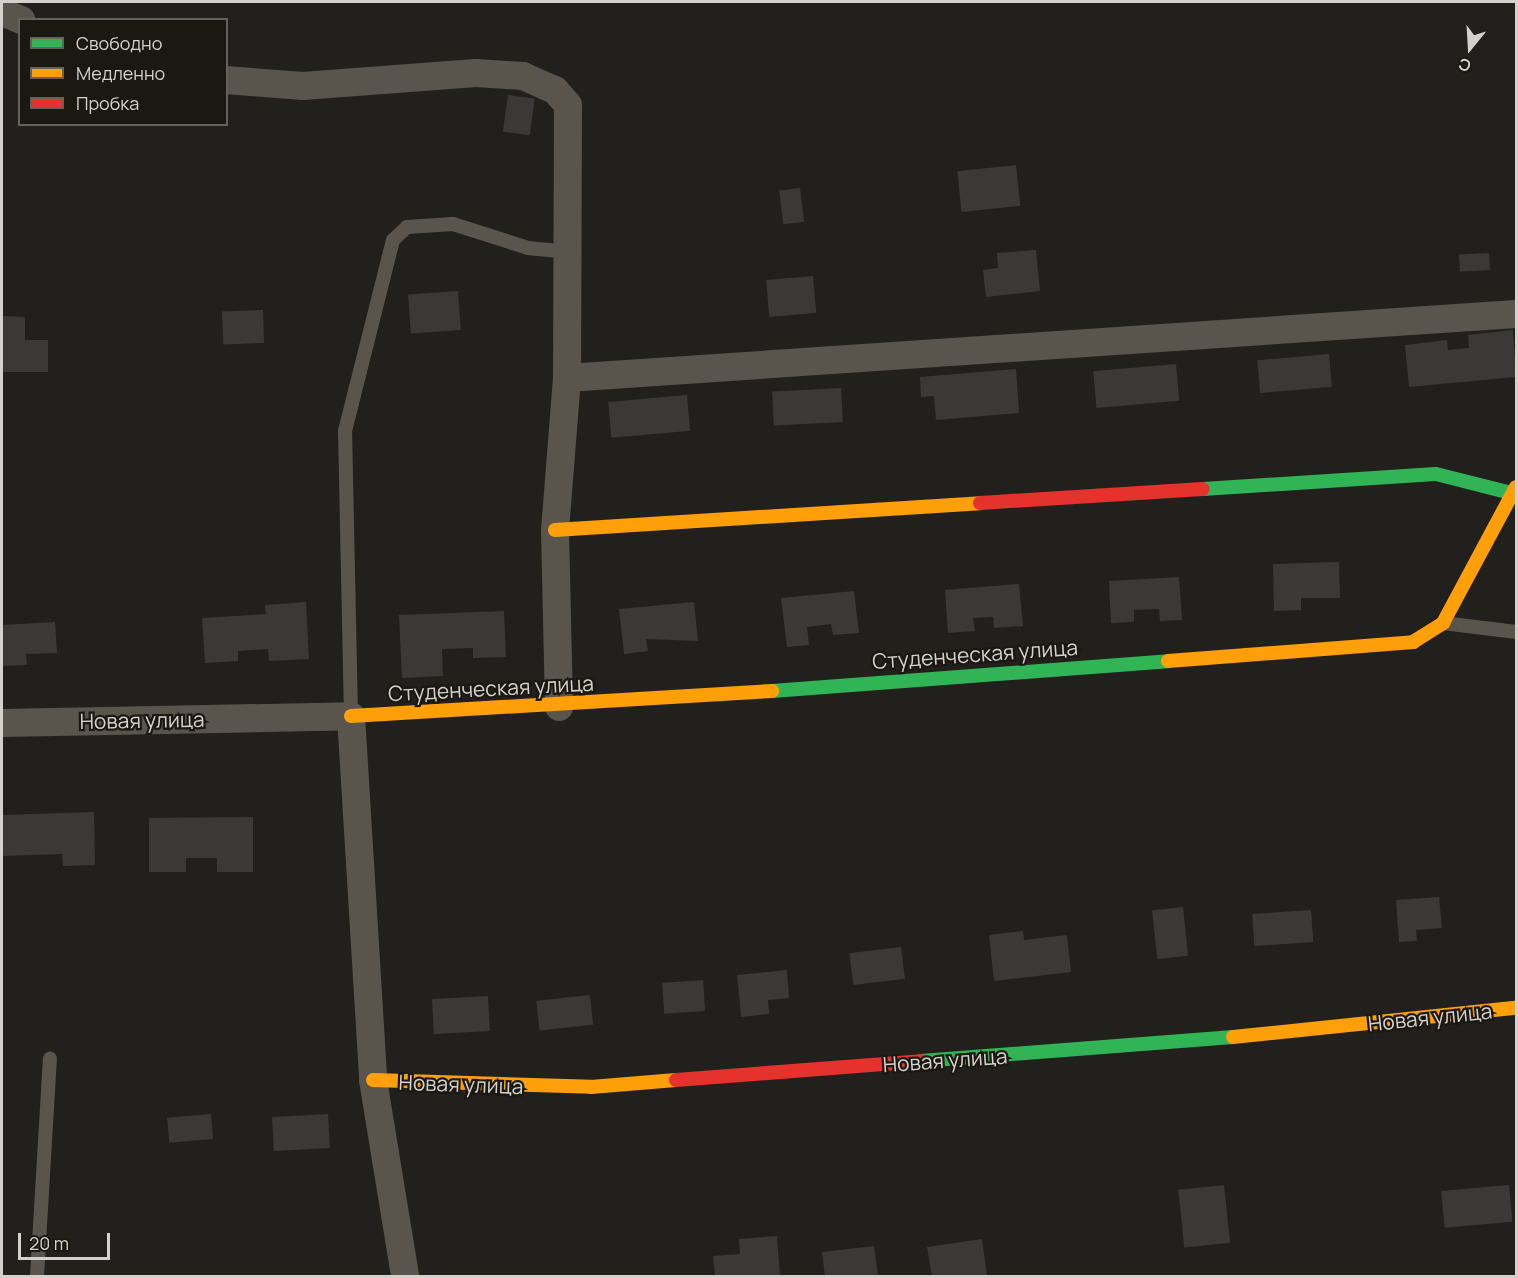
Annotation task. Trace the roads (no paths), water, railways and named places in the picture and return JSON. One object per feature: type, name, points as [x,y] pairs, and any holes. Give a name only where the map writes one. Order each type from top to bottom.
[{"type":"street","points":[[2,12],[18,19]]},
{"type":"street","points":[[228,80],[303,86],[476,73],[523,76],[555,90],[568,105],[571,129],[567,378],[555,530],[559,707]]},
{"type":"street","points":[[567,378],[1516,314]]},
{"type":"street","points":[[555,530],[1437,474],[1514,490],[1443,623]]},
{"type":"street","name":"Студенческая улица","points":[[351,716],[559,707],[1413,642],[1443,623]]},
{"type":"street","name":"Новая улица","points":[[2,723],[351,716],[373,1080],[405,1276]]},
{"type":"street","name":"Новая улица","points":[[373,1080],[591,1087],[1243,1036],[1516,1008]]},
{"type":"lane","points":[[351,716],[345,431],[393,240],[407,226],[453,224],[528,248],[569,252]]},
{"type":"lane","points":[[1443,623],[1516,632]]},
{"type":"lane","points":[[37,1276],[50,1058]]}]
